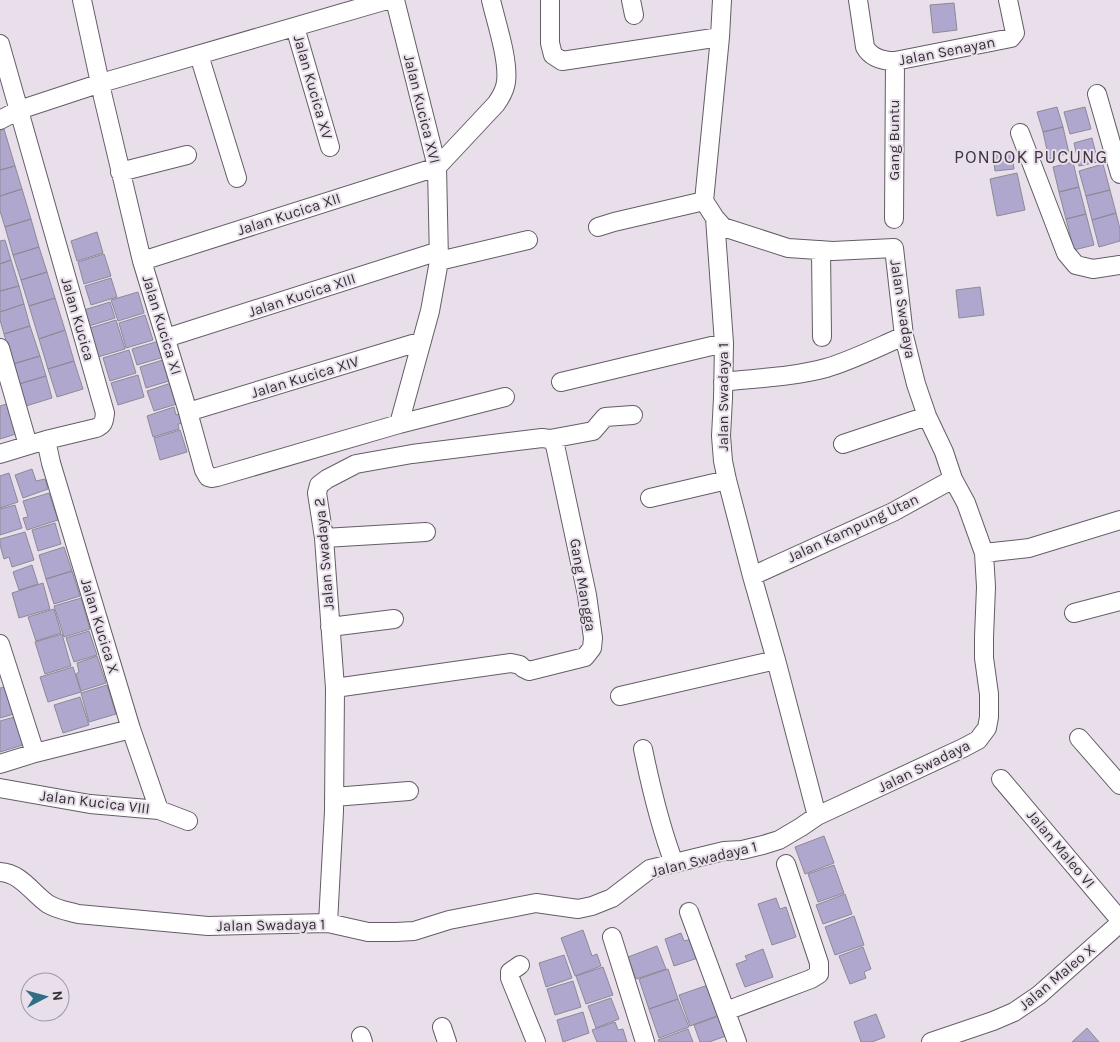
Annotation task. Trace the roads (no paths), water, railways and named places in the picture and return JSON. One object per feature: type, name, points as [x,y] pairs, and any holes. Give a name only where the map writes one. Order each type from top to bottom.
[{"type":"street","name":"Jalan Kucica XI","points":[[82,0],[120,172],[142,260],[204,470],[208,477],[212,478],[399,424]]},
{"type":"street","points":[[0,120],[20,110],[101,83],[387,0]]},
{"type":"street","name":"Jalan Kucica XVI","points":[[395,0],[437,167],[439,256],[430,311],[399,424]]},
{"type":"street","points":[[437,167],[496,104],[503,93],[506,83],[506,62],[491,0]]},
{"type":"street","points":[[550,0],[550,43],[553,55],[562,61],[720,37]]},
{"type":"street","points":[[598,227],[704,201],[722,0]]},
{"type":"street","name":"Jalan Senayan","points":[[858,0],[865,48],[874,57],[886,61],[895,61],[1011,38],[1014,33],[1008,0]]},
{"type":"street","name":"Jalan Kucica XV","points":[[295,26],[330,147]]},
{"type":"street","name":"Jalan Kucica","points":[[0,44],[105,413],[104,421],[101,426],[96,428],[0,454]]},
{"type":"street","points":[[199,54],[237,178]]},
{"type":"street","name":"Gang Buntu","points":[[894,219],[895,61]]},
{"type":"street","points":[[1097,94],[1120,174]]},
{"type":"street","points":[[1020,133],[1066,254],[1076,265],[1093,269],[1120,265]]},
{"type":"street","points":[[120,172],[187,156]]},
{"type":"street","name":"Jalan Kucica XII","points":[[142,260],[437,167]]},
{"type":"street","name":"Jalan Swadaya","points":[[704,201],[723,227],[788,248],[821,250],[894,248],[904,336],[916,384],[927,416],[966,503],[984,553],[986,587],[984,644],[989,694],[987,728],[978,740],[963,748],[817,816]]},
{"type":"street","name":"Jalan Swadaya 1","points":[[0,872],[6,872],[20,879],[47,903],[58,909],[78,914],[208,926],[328,923],[368,932],[396,932],[414,930],[449,920],[536,903],[578,908],[592,906],[612,898],[650,869],[724,851],[742,850],[779,840],[817,816],[727,480],[721,436],[724,342],[715,218]]},
{"type":"street","name":"Jalan Kucica XIII","points":[[166,338],[439,256],[528,240]]},
{"type":"street","points":[[821,250],[822,337]]},
{"type":"street","points":[[723,382],[797,374],[824,369],[904,336]]},
{"type":"street","name":"Jalan Kucica XIV","points":[[188,412],[422,342]]},
{"type":"street","points":[[561,382],[724,342]]},
{"type":"street","points":[[0,348],[28,445]]},
{"type":"street","points":[[399,424],[505,397]]},
{"type":"street","name":"Jalan Swadaya 2","points":[[328,923],[334,797],[335,688],[324,538],[317,493],[319,484],[356,464],[412,454],[542,438],[550,439],[594,431],[605,417],[633,415]]},
{"type":"street","points":[[843,444],[927,416]]},
{"type":"street","name":"Gang Mangga","points":[[335,688],[511,663],[520,665],[529,672],[585,656],[589,652],[592,648],[593,638],[587,595],[555,445],[550,439]]},
{"type":"street","name":"Jalan Kucica X","points":[[46,440],[131,729],[159,810]]},
{"type":"street","name":"Jalan Kampung Utan","points":[[752,576],[893,512],[954,479]]},
{"type":"street","points":[[650,498],[727,480]]},
{"type":"street","points":[[984,553],[1029,548],[1120,520]]},
{"type":"street","points":[[324,538],[426,532]]},
{"type":"street","points":[[1074,613],[1120,601]]},
{"type":"street","points":[[330,627],[394,618]]},
{"type":"street","points":[[0,644],[35,753]]},
{"type":"street","points":[[620,696],[776,660]]},
{"type":"street","points":[[0,764],[35,753],[131,729]]},
{"type":"street","points":[[1079,738],[1120,784]]},
{"type":"street","points":[[643,749],[654,802],[674,863]]},
{"type":"street","name":"Jalan Maleo VI","points":[[1002,779],[1120,921]]},
{"type":"street","name":"Jalan Kucica VIII","points":[[0,788],[90,804],[159,810],[188,821]]},
{"type":"street","points":[[334,797],[409,791]]},
{"type":"street","points":[[726,1011],[811,979],[819,974],[819,963],[786,864]]},
{"type":"street","points":[[689,912],[737,1042]]},
{"type":"street","name":"Jalan Maleo X","points":[[931,1042],[1014,1012],[1039,995],[1120,921]]},
{"type":"street","points":[[612,937],[645,1042]]},
{"type":"street","points":[[520,965],[510,972],[510,978],[536,1042]]},
{"type":"district","name":"PONDOK PUCUNG","points":[[1031,157]]}]
